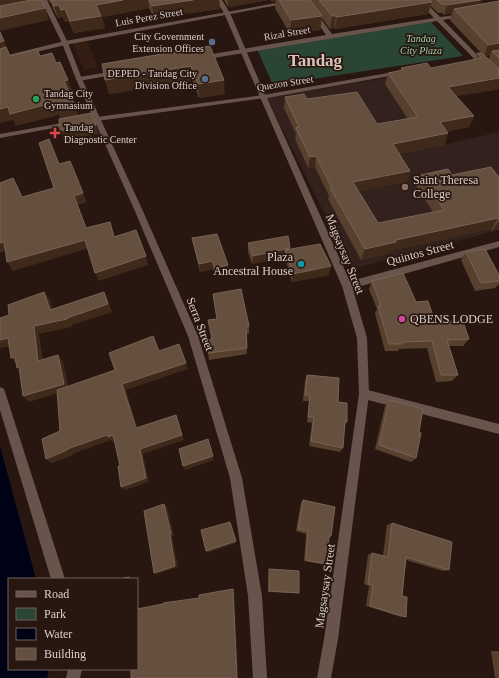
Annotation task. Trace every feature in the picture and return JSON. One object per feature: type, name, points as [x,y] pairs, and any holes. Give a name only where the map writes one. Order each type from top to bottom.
[{"type":"street","name":"Magsaysay Street","points":[[219,0],[227,13],[347,286],[362,338],[364,394],[332,631],[324,678]]},
{"type":"street","name":"Luis Perez Street","points":[[0,59],[65,43],[303,0]]},
{"type":"street","points":[[303,0],[330,36]]},
{"type":"street","points":[[420,0],[482,60],[499,81]]},
{"type":"street","name":"Serra Street","points":[[48,5],[65,43],[93,119],[193,336],[236,478],[255,596],[260,678]]},
{"type":"street","name":"Rizal Street","points":[[197,59],[468,14]]},
{"type":"street","points":[[471,61],[482,60]]},
{"type":"street","points":[[79,79],[126,71]]},
{"type":"street","name":"Quezon Street","points":[[93,119],[263,97],[410,72]]},
{"type":"street","name":"Quintos Street","points":[[347,286],[499,244]]},
{"type":"street","points":[[0,392],[58,578]]},
{"type":"street","points":[[364,394],[499,430]]},
{"type":"lane","points":[[0,136],[75,123]]},
{"type":"shaded area","points":[[86,39],[98,67],[84,70],[73,42]]},
{"type":"shaded area","name":"Saint Theresa College","points":[[392,77],[447,144],[499,132],[499,230],[352,269],[267,98]]},
{"type":"green space","name":"Tandag City Plaza","points":[[431,22],[463,56],[273,85],[257,49]]},
{"type":"water","points":[[0,446],[36,578],[8,578],[8,670],[49,670],[47,678],[0,678]]},
{"type":"building","points":[[31,0],[41,0],[45,8],[0,18],[0,6]]},
{"type":"building","points":[[51,0],[123,0],[96,5],[101,16],[70,21],[65,9],[61,10],[59,5],[54,6]]},
{"type":"building","points":[[149,0],[193,0],[152,6]]},
{"type":"building","points":[[279,0],[310,0],[322,16],[291,20]]},
{"type":"building","points":[[319,0],[430,0],[432,2],[337,17],[332,16]]},
{"type":"building","points":[[437,0],[480,0],[447,5],[441,4]]},
{"type":"building","points":[[499,1],[499,43],[488,45],[454,9]]},
{"type":"building","points":[[0,32],[4,41],[0,42]]},
{"type":"building","points":[[210,46],[224,80],[198,84],[191,66],[105,80],[102,64]]},
{"type":"building","name":"Tandag City Gymnasium","points":[[6,47],[10,56],[37,49],[40,56],[52,53],[56,63],[60,62],[68,80],[64,81],[75,106],[57,109],[56,102],[10,114],[8,107],[0,109],[0,49]]},
{"type":"building","points":[[499,50],[499,58],[492,51]]},
{"type":"building","points":[[477,53],[482,53],[499,69],[499,78],[448,87],[474,116],[440,122],[448,133],[393,144],[410,171],[353,182],[378,223],[444,210],[421,175],[448,169],[452,175],[491,167],[499,176],[499,220],[498,218],[396,240],[396,242],[365,249],[330,188],[332,188],[316,156],[310,157],[296,128],[299,127],[285,97],[304,94],[307,99],[357,92],[377,124],[418,117],[388,73],[403,70],[401,68],[427,63],[431,68],[482,58]]},
{"type":"building","points":[[91,113],[96,125],[60,131],[59,119]]},
{"type":"building","points":[[49,139],[59,164],[70,161],[83,193],[74,196],[86,228],[110,222],[114,237],[136,230],[146,256],[95,273],[85,240],[7,262],[4,242],[0,243],[0,183],[13,178],[22,197],[54,188],[39,143]]},
{"type":"building","points":[[217,234],[228,265],[215,268],[212,261],[199,264],[192,238]]},
{"type":"building","points":[[288,236],[290,248],[253,256],[248,243]]},
{"type":"building","points":[[320,244],[331,266],[293,274],[285,250]]},
{"type":"building","points":[[485,249],[499,275],[499,281],[481,283],[466,252]]},
{"type":"building","points":[[403,273],[416,302],[428,301],[435,322],[463,322],[469,339],[447,340],[458,375],[441,375],[432,341],[389,344],[378,306],[381,306],[372,281]]},
{"type":"building","points":[[241,289],[249,326],[246,327],[247,348],[208,353],[206,340],[212,339],[208,320],[217,319],[213,294]]},
{"type":"building","points":[[44,292],[50,310],[104,292],[108,304],[67,319],[34,326],[38,361],[58,355],[64,384],[23,396],[19,367],[17,368],[15,357],[11,358],[8,338],[0,340],[0,318],[9,315],[8,305]]},
{"type":"building","points":[[153,336],[159,351],[179,344],[186,363],[122,384],[136,428],[176,415],[182,435],[140,449],[146,478],[121,487],[118,466],[120,466],[113,435],[108,437],[107,435],[67,449],[46,459],[42,439],[60,431],[57,390],[115,370],[109,353]]},
{"type":"building","points":[[307,375],[339,378],[338,402],[347,403],[347,422],[345,421],[343,448],[311,441],[314,417],[308,417],[310,395],[305,395]]},
{"type":"building","points":[[389,400],[423,409],[419,432],[421,433],[416,458],[379,445]]},
{"type":"building","points":[[208,439],[213,456],[183,466],[179,449]]},
{"type":"building","points":[[303,500],[335,507],[331,536],[329,536],[327,564],[306,560],[308,531],[298,529]]},
{"type":"building","points":[[164,504],[171,534],[175,566],[154,573],[144,511]]},
{"type":"building","points":[[230,522],[236,541],[206,551],[201,530]]},
{"type":"building","points":[[392,523],[452,542],[449,570],[406,557],[402,596],[407,597],[406,617],[370,606],[373,585],[368,584],[372,553],[388,557]]},
{"type":"building","points":[[269,569],[299,571],[299,593],[269,591]]},
{"type":"building","points":[[233,589],[237,678],[131,678],[131,670],[138,670],[138,609],[163,603],[199,598],[199,595]]},
{"type":"place","name":"City Government Extension Offices","points":[[212,42]]},
{"type":"place","name":"DEPED - Tandag City Division Office","points":[[205,79]]},
{"type":"place","name":"Tandag City Gymnasium","points":[[36,99]]},
{"type":"place","name":"Tandag Diagnostic Center","points":[[55,133]]},
{"type":"place","name":"Saint Theresa College","points":[[405,187]]},
{"type":"place","name":"Plaza Ancestral House","points":[[301,264]]},
{"type":"place","name":"QBENS LODGE","points":[[402,319]]},
{"type":"district","name":"Tandag","points":[[315,60]]}]
